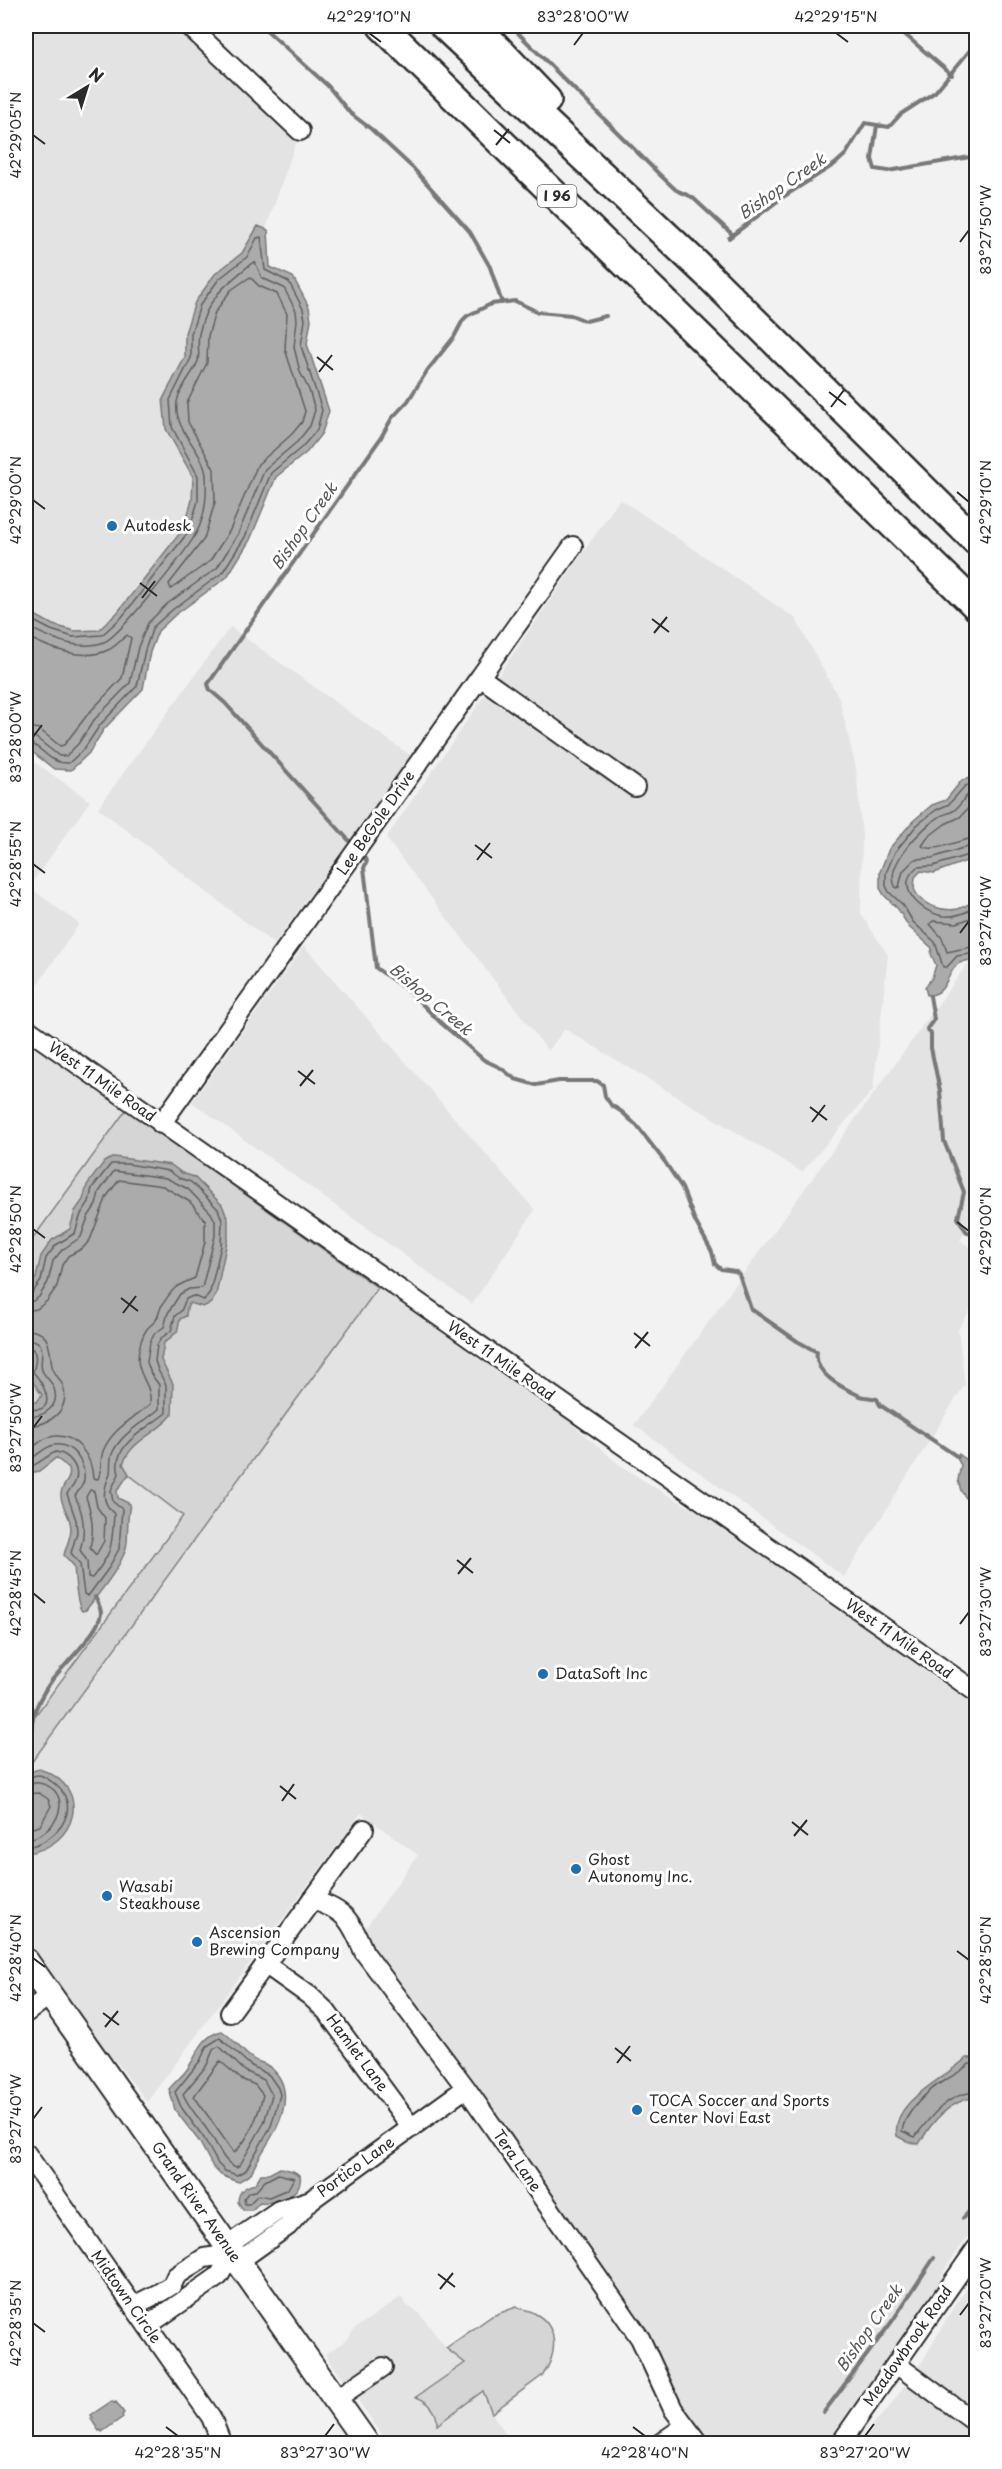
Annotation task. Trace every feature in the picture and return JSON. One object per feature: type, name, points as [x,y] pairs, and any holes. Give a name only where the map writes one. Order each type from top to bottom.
[{"type":"highway","name":"I 96","points":[[382,26],[976,606]]},
{"type":"highway","points":[[444,26],[706,273],[976,541]]},
{"type":"highway","points":[[476,26],[706,273]]},
{"type":"main road","name":"Grand River Avenue","points":[[26,1961],[239,2255],[367,2444]]},
{"type":"street","points":[[189,26],[300,131]]},
{"type":"street","name":"Lee BeGole Drive","points":[[161,1124],[573,546]]},
{"type":"street","points":[[480,677],[635,787]]},
{"type":"street","name":"West 11 Mile Road","points":[[26,1028],[976,1692]]},
{"type":"street","points":[[230,2013],[364,1829]]},
{"type":"street","name":"Tera Lane","points":[[312,1900],[329,1905],[348,1918],[364,1952],[466,2088],[640,2338],[674,2409],[699,2444]]},
{"type":"street","name":"Hamlet Lane","points":[[265,1964],[310,1996],[326,2011],[412,2128]]},
{"type":"street","points":[[26,2013],[50,1995]]},
{"type":"street","name":"Portico Lane","points":[[147,2326],[219,2277],[239,2255],[234,2241],[250,2228],[279,2210],[311,2200],[466,2088]]},
{"type":"street","name":"Midtown Circle","points":[[29,2165],[137,2303],[147,2326],[211,2417],[222,2444]]},
{"type":"street","name":"Meadowbrook Road","points":[[840,2444],[976,2249]]},
{"type":"street","points":[[137,2303],[172,2285],[177,2276],[204,2258],[239,2255]]},
{"type":"street","points":[[177,2276],[190,2297]]},
{"type":"street","points":[[896,2364],[976,2423]]},
{"type":"street","points":[[336,2399],[383,2367]]},
{"type":"street","points":[[659,2444],[685,2426]]},
{"type":"shaded area","points":[[26,26],[173,26],[297,140],[254,262],[211,554],[26,686]]},
{"type":"shaded area","points":[[620,499],[795,618],[839,698],[856,768],[862,836],[861,914],[888,955],[873,1090],[802,1172],[565,1029],[548,1051],[386,838]]},
{"type":"shaded area","points":[[230,627],[411,756],[274,944],[98,808]]},
{"type":"shaded area","points":[[26,756],[90,801],[29,887],[79,924],[31,994],[26,990]]},
{"type":"shaded area","points":[[304,946],[535,1210],[472,1304],[192,1102]]},
{"type":"shaded area","points":[[976,952],[976,1216],[960,1240],[976,1252],[976,1301],[958,1329],[965,1384],[844,1577],[634,1425]]},
{"type":"shaded area","points":[[26,1039],[126,1110],[26,1248]]},
{"type":"shaded area","points":[[126,1110],[378,1288],[26,1770],[26,1728],[183,1516],[26,1396],[26,1248]]},
{"type":"shaded area","points":[[378,1288],[560,1414],[620,1465],[700,1513],[976,1705],[976,2225],[947,2266],[924,2310],[828,2443],[707,2443],[445,2051],[362,1933],[418,1855],[361,1813],[147,2102],[118,2064],[97,2042],[26,1942],[26,1770]]},
{"type":"shaded area","points":[[26,1396],[184,1516],[26,1728]]},
{"type":"shaded area","points":[[976,2274],[976,2443],[853,2444],[887,2410],[923,2360],[956,2303]]},
{"type":"shaded area","points":[[401,2297],[406,2305],[419,2313],[446,2348],[465,2363],[416,2396],[424,2400],[434,2411],[437,2424],[484,2391],[492,2413],[512,2443],[388,2443],[325,2354],[347,2340],[354,2329]]},
{"type":"shaded area","points":[[516,2307],[532,2312],[542,2319],[552,2333],[553,2350],[543,2375],[492,2413],[483,2391],[437,2425],[436,2415],[431,2407],[416,2397],[465,2363],[446,2348],[492,2316]]},
{"type":"water","points":[[258,226],[268,230],[270,267],[293,277],[309,307],[311,320],[307,344],[329,411],[322,433],[307,452],[276,477],[250,540],[227,577],[175,615],[158,631],[150,652],[143,689],[104,729],[89,753],[71,770],[54,769],[26,747],[26,610],[53,625],[75,631],[99,630],[117,613],[184,528],[192,500],[193,477],[166,429],[163,399],[185,357],[185,333],[195,302],[215,274],[242,253]]},
{"type":"water","points":[[976,777],[976,861],[969,860],[934,873],[921,871],[915,877],[914,886],[923,901],[940,909],[958,909],[976,900],[976,958],[958,964],[939,992],[927,995],[925,987],[932,978],[936,965],[931,954],[932,948],[909,927],[898,909],[884,895],[880,888],[880,872],[889,849],[913,821],[932,805],[946,800],[962,780]]},
{"type":"water","points":[[114,1157],[171,1165],[182,1173],[194,1177],[222,1205],[228,1219],[228,1236],[216,1295],[211,1303],[203,1307],[190,1303],[186,1316],[180,1319],[177,1332],[164,1343],[161,1360],[173,1384],[172,1415],[132,1448],[127,1455],[123,1464],[129,1474],[117,1491],[118,1498],[130,1504],[125,1550],[111,1578],[86,1610],[82,1611],[77,1597],[74,1566],[64,1555],[71,1526],[61,1494],[69,1476],[69,1468],[56,1458],[39,1471],[26,1474],[26,1401],[37,1402],[42,1395],[28,1375],[30,1358],[26,1349],[26,1292],[36,1278],[41,1256],[52,1240],[70,1229],[75,1211],[83,1200],[87,1185],[104,1162]]},
{"type":"water","points":[[959,1454],[966,1460],[972,1471],[976,1487],[976,1512],[961,1491],[958,1480],[961,1465],[955,1455]]},
{"type":"water","points":[[39,1769],[56,1777],[67,1788],[73,1801],[72,1815],[67,1828],[58,1840],[44,1848],[27,1853],[26,1773]]},
{"type":"water","points":[[222,2031],[249,2056],[273,2070],[283,2085],[284,2094],[283,2112],[276,2129],[251,2174],[238,2182],[221,2175],[213,2167],[199,2141],[175,2110],[169,2089],[185,2072],[204,2042]]},
{"type":"water","points":[[966,2058],[976,2058],[976,2097],[966,2099],[942,2113],[919,2144],[908,2142],[897,2136],[897,2123],[911,2101]]},
{"type":"water","points":[[280,2168],[300,2175],[298,2188],[280,2200],[260,2202],[252,2210],[243,2210],[238,2202],[241,2192],[246,2187],[255,2184],[261,2174],[269,2174]]},
{"type":"water","points":[[112,2401],[116,2402],[124,2413],[123,2417],[102,2432],[99,2431],[91,2415]]},
{"type":"waterway","points":[[262,26],[328,86],[350,113],[413,168],[470,232],[490,267],[502,303]]},
{"type":"waterway","points":[[511,26],[659,174],[676,190],[692,197],[733,235]]},
{"type":"waterway","points":[[895,26],[952,75]]},
{"type":"waterway","name":"Bishop Creek","points":[[729,238],[783,197],[835,164],[846,154],[865,123],[889,127],[901,114],[935,92],[976,43]]},
{"type":"waterway","points":[[877,125],[872,159],[875,169],[888,171],[976,156]]},
{"type":"waterway","name":"Bishop Creek","points":[[353,845],[225,703],[210,690],[208,684],[380,439],[392,418],[408,401],[467,316],[491,304],[515,301],[538,312],[571,315],[586,321],[606,316]]},
{"type":"waterway","name":"Bishop Creek","points":[[360,853],[367,861],[364,868],[376,968],[412,994],[484,1060],[501,1068],[515,1079],[536,1085],[559,1081],[597,1081],[603,1085],[605,1096],[611,1105],[637,1126],[665,1162],[682,1188],[695,1221],[712,1252],[715,1264],[721,1269],[735,1271],[739,1274],[751,1309],[817,1352],[819,1366],[830,1378],[860,1396],[877,1399],[880,1405],[958,1457]]},
{"type":"waterway","points":[[930,996],[934,1019],[927,1029],[931,1034],[931,1048],[940,1091],[944,1141],[964,1192],[958,1218],[966,1231],[976,1238]]},
{"type":"waterway","points":[[26,1758],[33,1718],[41,1698],[52,1680],[88,1639],[99,1621],[101,1612],[95,1597]]},
{"type":"waterway","name":"Bishop Creek","points":[[963,2218],[976,2204]]},
{"type":"waterway","name":"Bishop Creek","points":[[824,2412],[893,2320],[934,2258]]},
{"type":"place","name":"Autodesk","points":[[112,526]]},
{"type":"place","name":"DataSoft Inc","points":[[543,1674]]},
{"type":"place","name":"Ghost Autonomy Inc.","points":[[576,1869]]},
{"type":"place","name":"Wasabi Steakhouse","points":[[107,1896]]},
{"type":"place","name":"Ascension Brewing Company","points":[[197,1942]]},
{"type":"place","name":"TOCA Soccer and Sports Center Novi East","points":[[637,2110]]}]
